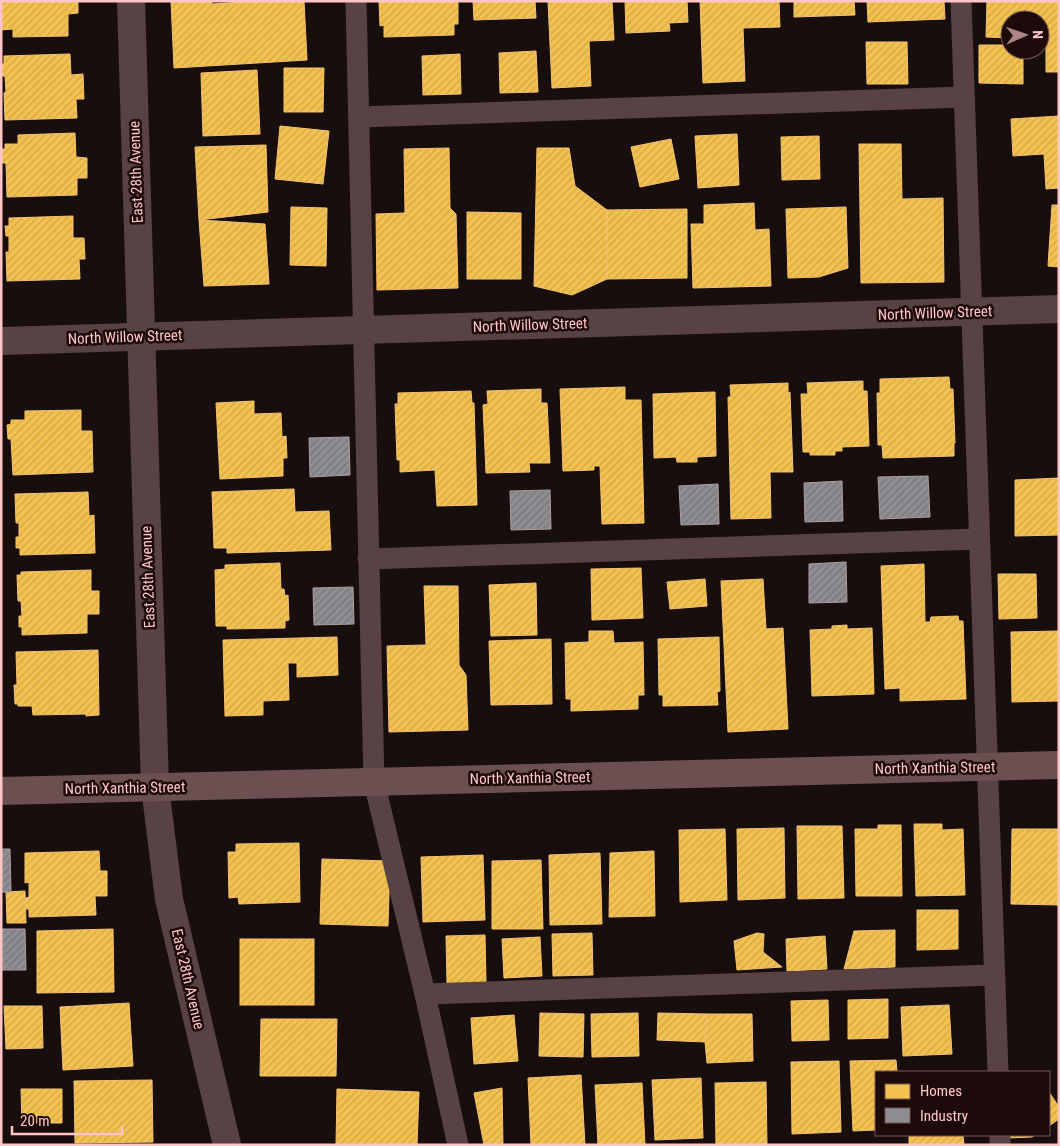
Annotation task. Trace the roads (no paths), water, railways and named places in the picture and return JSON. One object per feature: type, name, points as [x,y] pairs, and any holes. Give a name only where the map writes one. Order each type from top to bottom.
[{"type":"street","name":"East 28th Avenue","points":[[131,1],[155,787],[169,899],[227,1145]]},
{"type":"street","name":"North Willow Street","points":[[1,341],[1059,310]]},
{"type":"street","name":"North Xanthia Street","points":[[1,791],[1059,765]]},
{"type":"lane","points":[[356,1],[374,782],[425,994],[458,1145]]},
{"type":"lane","points":[[961,1],[998,1071]]},
{"type":"lane","points":[[359,117],[964,97]]},
{"type":"lane","points":[[368,559],[979,539]]},
{"type":"lane","points":[[425,994],[994,975]]}]
